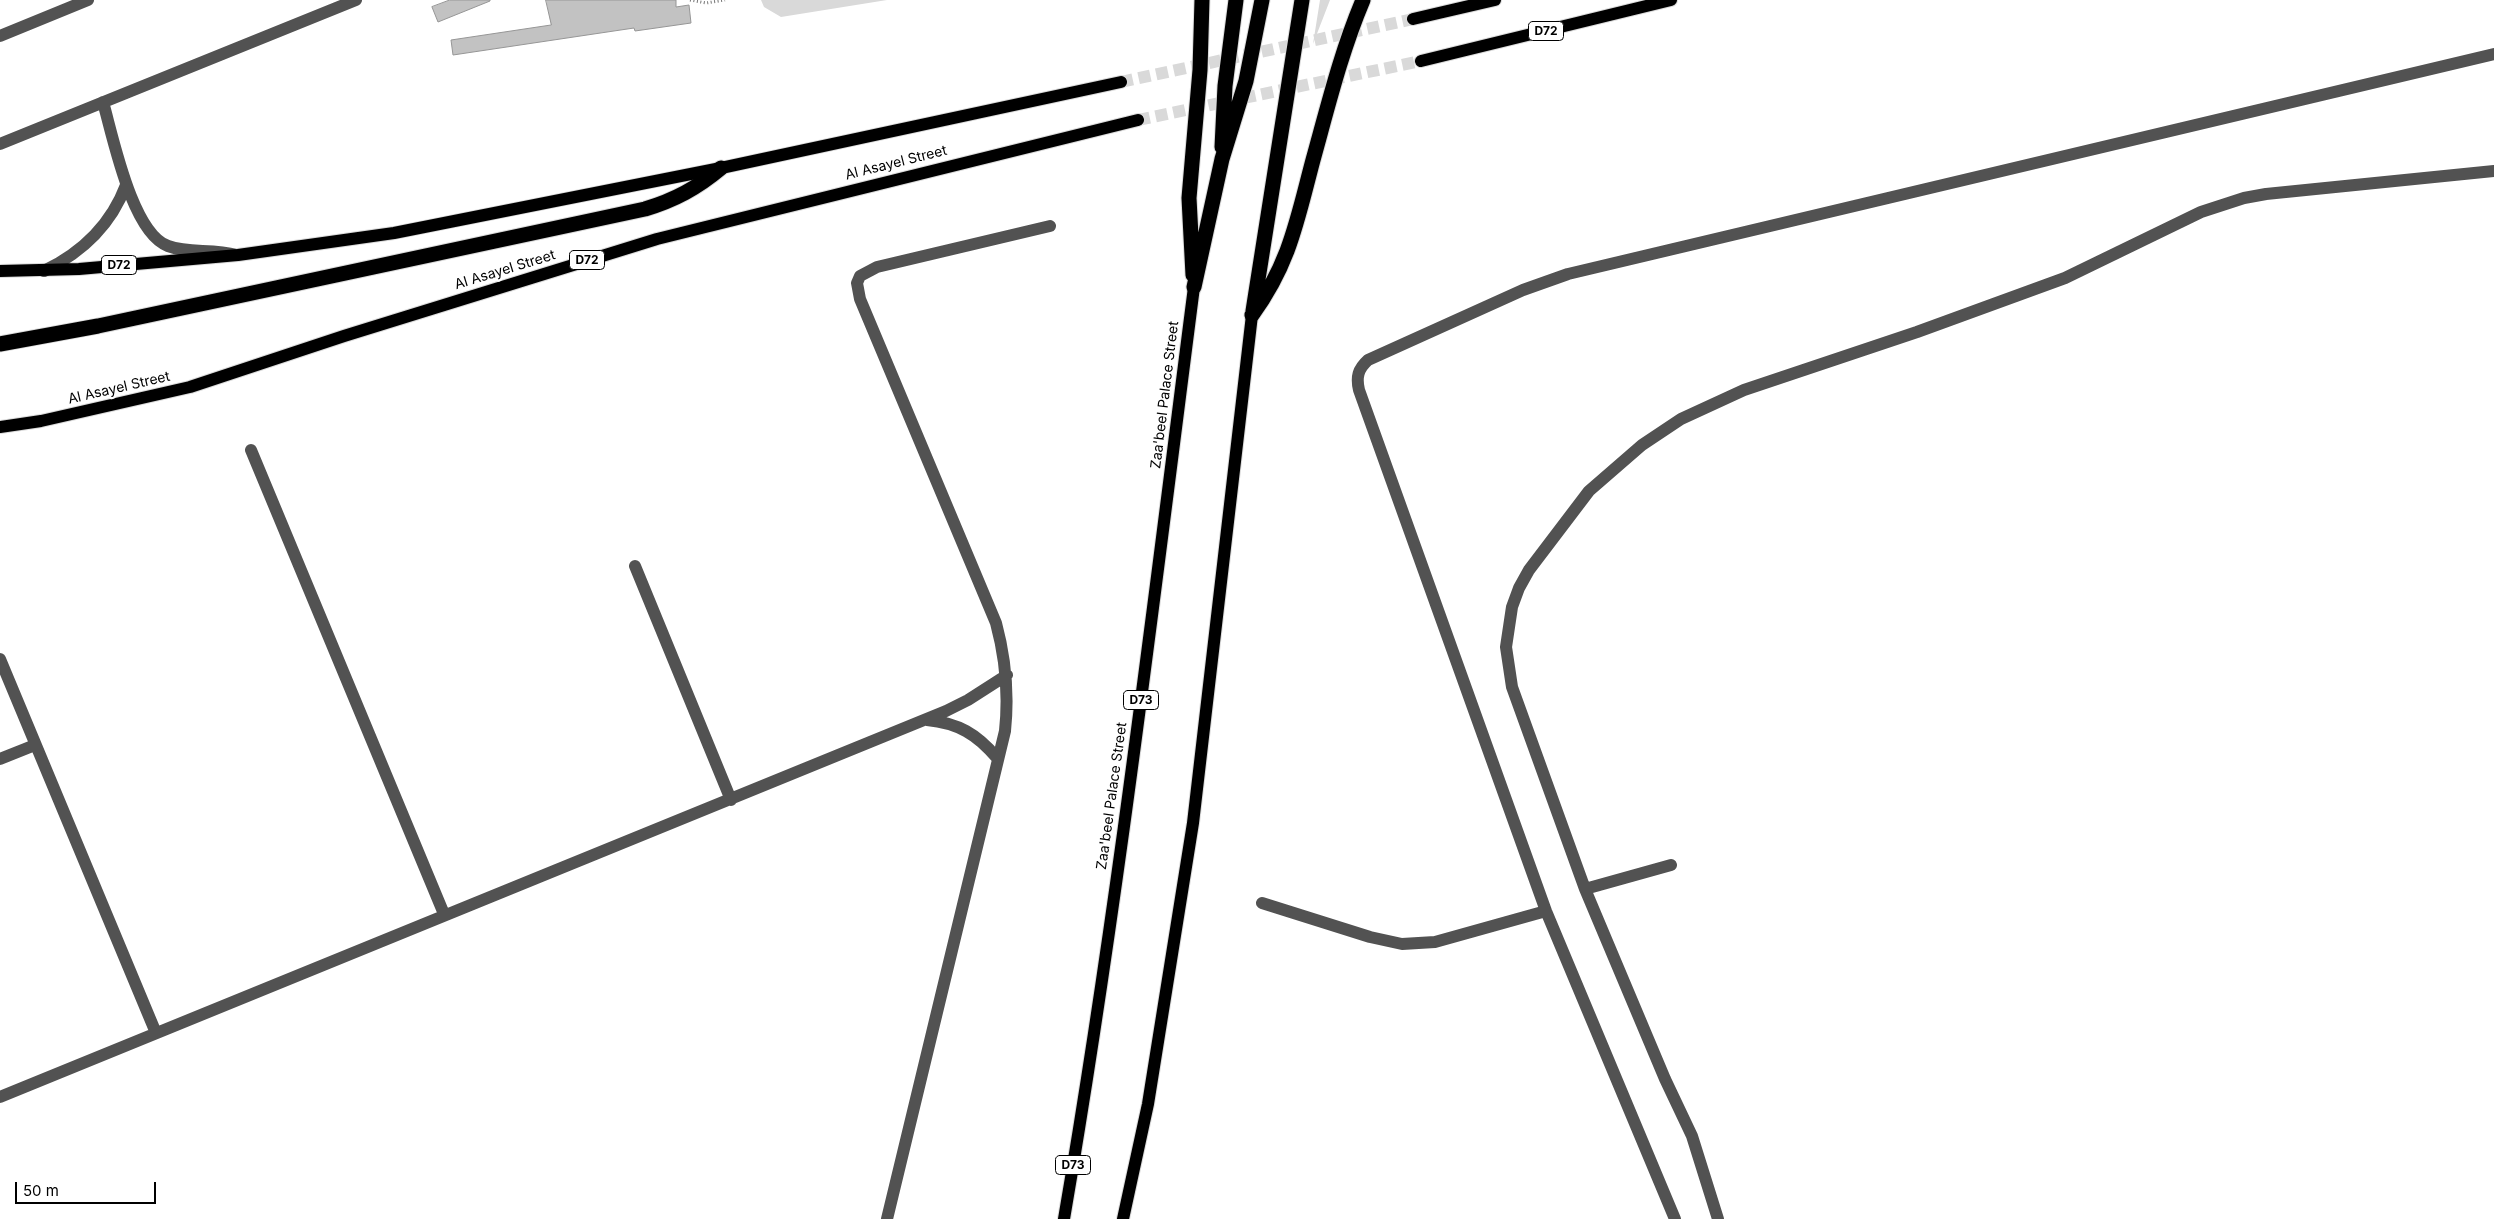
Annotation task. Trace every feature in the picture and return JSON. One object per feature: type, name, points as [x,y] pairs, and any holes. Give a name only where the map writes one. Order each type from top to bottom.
[{"type":"highway","points":[[1194,287],[1189,198],[1200,70],[1202,0]]},
{"type":"highway","points":[[1222,159],[1222,110],[1236,0]]},
{"type":"highway","points":[[1194,287],[1222,159],[1246,81],[1262,0]]},
{"type":"highway","points":[[1252,315],[1302,0]]},
{"type":"highway","points":[[1252,315],[1271,287],[1287,256],[1339,63],[1363,0]]},
{"type":"highway","points":[[0,344],[98,326],[645,209],[674,200],[700,186],[722,168]]},
{"type":"main road","points":[[1413,19],[1495,0]]},
{"type":"main road","name":"D72","points":[[1421,61],[1671,0]]},
{"type":"main road","name":"D72","points":[[0,271],[43,272],[238,255],[441,224],[722,168],[1120,82]]},
{"type":"main road","name":"Al Asayel Street","points":[[0,427],[41,421],[190,386],[657,238],[1138,120]]},
{"type":"main road","name":"Zaa'beel Palace Street","points":[[1064,1219],[1083,1112],[1128,796],[1194,287]]},
{"type":"main road","points":[[1124,1219],[1148,1104],[1192,823],[1252,315]]},
{"type":"street","points":[[0,36],[88,0]]},
{"type":"street","points":[[0,144],[356,0]]},
{"type":"street","points":[[1675,1219],[1546,911],[1359,390],[1358,373],[1368,360],[1523,290],[1568,274],[2494,54]]},
{"type":"street","points":[[103,102],[126,185],[143,221],[160,241],[179,248],[216,250],[238,255]]},
{"type":"street","points":[[1718,1219],[1687,1122],[1665,1079],[1585,889],[1512,687],[1506,647],[1512,607],[1529,570],[1574,509],[1624,459],[1661,431],[1723,399],[2049,284],[2201,212],[2222,204],[2266,194],[2494,172]]},
{"type":"street","points":[[43,272],[79,251],[94,237],[118,204],[126,185]]},
{"type":"street","points":[[887,1219],[1006,722],[1008,703],[1007,675],[998,630],[985,595],[860,300],[857,283],[860,276],[877,267],[1050,226]]},
{"type":"street","points":[[250,450],[444,914]]},
{"type":"street","points":[[635,566],[731,800]]},
{"type":"street","points":[[0,659],[156,1033]]},
{"type":"street","points":[[1,1096],[444,914],[731,800],[925,719],[968,700],[1007,675]]},
{"type":"street","points":[[925,719],[946,722],[966,729],[983,741],[997,758]]},
{"type":"street","points":[[0,759],[35,745]]},
{"type":"street","points":[[1585,889],[1670,865]]},
{"type":"street","points":[[1262,904],[1370,937],[1402,944],[1435,942],[1546,911]]},
{"type":"path","points":[[690,0],[706,3],[725,0]]},
{"type":"shaded area","points":[[761,0],[887,0],[781,17],[764,7]]},
{"type":"shaded area","points":[[1320,0],[1330,0],[1313,44]]},
{"type":"building","points":[[450,0],[490,1],[438,22],[432,7]]},
{"type":"building","points":[[546,0],[676,0],[676,7],[689,5],[691,23],[635,31],[634,28],[453,55],[451,40],[551,25]]},
{"type":"tunnel","points":[[1121,82],[1413,19]]},
{"type":"tunnel","points":[[1138,120],[1421,61]]}]
